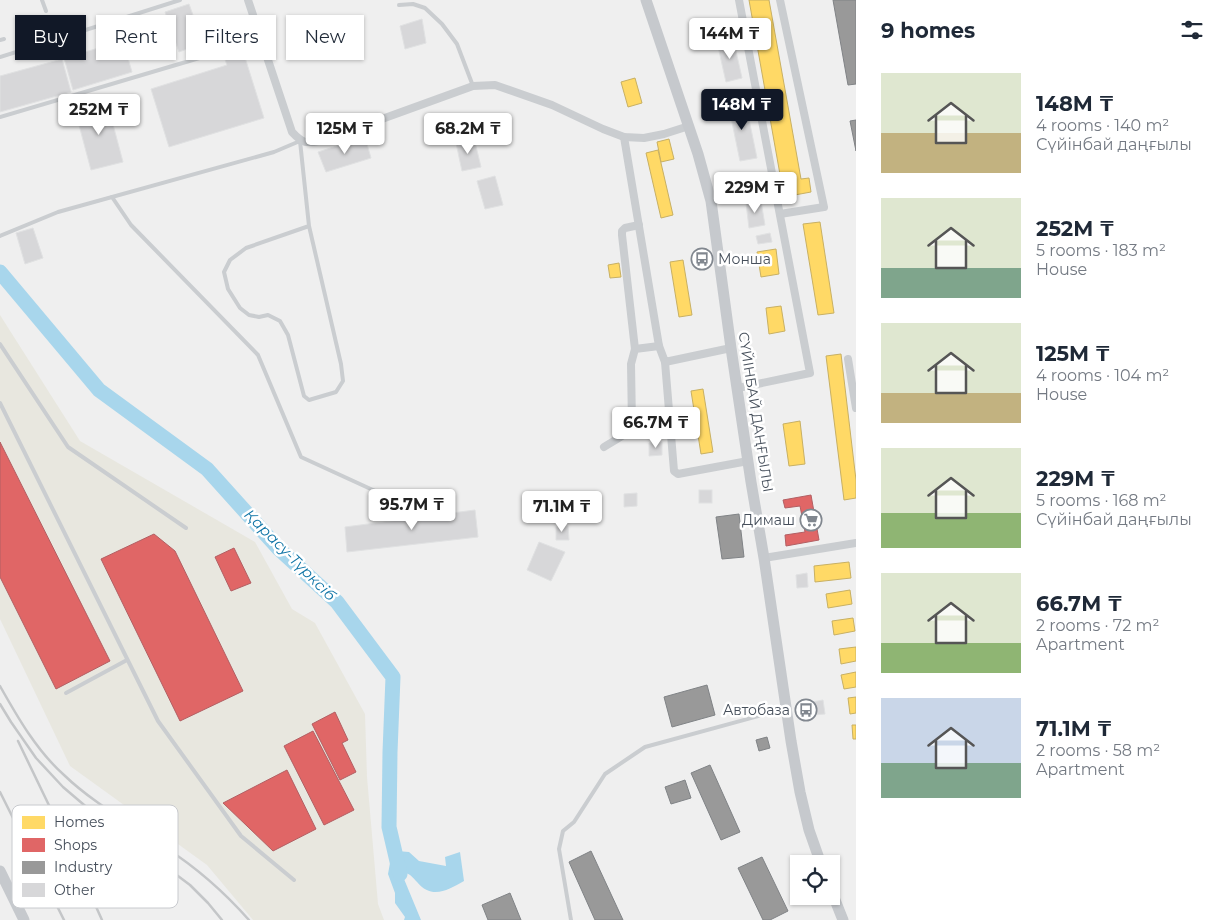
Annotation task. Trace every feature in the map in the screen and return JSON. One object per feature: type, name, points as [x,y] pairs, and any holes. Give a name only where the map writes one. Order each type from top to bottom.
[{"type":"main road","name":"СҮЙІНБАЙ ДАҢҒЫЛЫ","points":[[646,0],[689,126],[711,201],[731,348],[786,708],[800,792],[809,830],[818,855]]},
{"type":"main road","points":[[0,871],[12,896]]},
{"type":"main road","points":[[837,905],[843,920]]},
{"type":"main road","points":[[18,908],[24,920]]},
{"type":"street","points":[[248,0],[292,132],[300,141],[310,143],[324,140],[473,86],[495,85],[552,105],[624,137],[644,138],[689,126]]},
{"type":"street","points":[[738,388],[810,373],[739,0]]},
{"type":"street","points":[[780,0],[824,207],[780,214]]},
{"type":"street","points":[[624,137],[659,346],[665,362],[674,471],[678,474],[748,461]]},
{"type":"street","points":[[604,447],[626,432],[632,425],[631,364],[635,349],[622,231],[625,228],[639,225]]},
{"type":"street","points":[[635,349],[659,346]]},
{"type":"street","points":[[665,362],[731,348]]},
{"type":"street","points":[[848,359],[856,408]]},
{"type":"street","points":[[764,558],[856,543]]},
{"type":"lane","points":[[42,0],[46,11]]},
{"type":"lane","points":[[0,57],[180,0]]},
{"type":"lane","points":[[399,5],[413,4],[425,8],[442,24],[457,44],[473,86]]},
{"type":"lane","points":[[0,117],[193,60]]},
{"type":"lane","points":[[0,236],[58,212],[274,152],[300,141],[309,226],[343,380],[336,392],[309,400],[304,396],[288,335],[280,321],[268,315],[249,315],[240,308],[228,289],[224,272],[230,260],[246,248],[309,226]]},
{"type":"lane","points":[[112,197],[131,226],[258,354],[301,457],[386,496],[431,506]]},
{"type":"lane","points":[[0,344],[68,447],[186,528]]},
{"type":"lane","points":[[0,403],[158,722],[241,836],[294,880]]},
{"type":"lane","points":[[66,693],[127,660]]},
{"type":"lane","points":[[571,920],[559,849],[564,832],[574,822],[605,774],[645,746],[786,708]]},
{"type":"shaded area","points":[[0,315],[80,441],[255,542],[292,609],[315,623],[365,714],[367,777],[378,904],[384,920],[253,920],[207,865],[178,844],[178,805],[124,805],[70,766],[0,619]]},
{"type":"water","points":[[397,851],[409,852],[419,861],[446,866],[445,857],[460,852],[464,881],[446,890],[434,892],[428,891],[410,875],[405,873],[404,879],[421,920],[404,920],[405,917],[395,903],[395,893],[388,874],[390,863]]},
{"type":"building: Homes","points":[[749,0],[769,0],[801,179],[809,178],[811,192],[784,197]]},
{"type":"building: Homes","points":[[635,78],[642,103],[628,107],[621,82]]},
{"type":"building: Homes","points":[[669,139],[674,159],[661,162],[657,142]]},
{"type":"building: Homes","points":[[658,150],[673,215],[661,218],[646,153]]},
{"type":"building: Homes","points":[[820,222],[834,313],[818,315],[803,224]]},
{"type":"building: Homes","points":[[776,249],[779,274],[761,277],[757,252]]},
{"type":"building: Homes","points":[[683,260],[692,315],[679,317],[670,262]]},
{"type":"building: Homes","points":[[619,263],[621,277],[610,278],[608,265]]},
{"type":"building: Homes","points":[[781,306],[785,331],[769,334],[766,308]]},
{"type":"building: Homes","points":[[841,354],[856,480],[856,498],[844,500],[826,356]]},
{"type":"building: Homes","points":[[703,389],[713,452],[701,454],[691,391]]},
{"type":"building: Homes","points":[[800,421],[805,464],[789,466],[783,424]]},
{"type":"building: Homes","points":[[849,562],[851,578],[815,582],[814,566]]},
{"type":"building: Homes","points":[[850,590],[852,604],[828,608],[826,594]]},
{"type":"building: Homes","points":[[853,618],[855,631],[834,635],[832,621]]},
{"type":"building: Homes","points":[[856,647],[856,661],[841,664],[839,649]]},
{"type":"building: Homes","points":[[856,672],[856,687],[844,689],[841,675]]},
{"type":"building: Homes","points":[[856,697],[856,713],[850,714],[848,698]]},
{"type":"building: Homes","points":[[852,725],[856,725],[856,739],[853,739]]},
{"type":"building: Shops","points":[[0,442],[110,661],[56,689],[0,577]]},
{"type":"building: Shops","points":[[811,495],[819,540],[786,546],[785,535],[805,532],[800,506],[785,508],[783,500]]},
{"type":"building: Shops","points":[[154,534],[175,551],[243,691],[180,721],[101,559]]},
{"type":"building: Shops","points":[[234,548],[251,583],[231,591],[215,557]]},
{"type":"building: Shops","points":[[335,712],[348,740],[342,743],[356,772],[340,780],[312,724]]},
{"type":"building: Shops","points":[[313,731],[354,810],[324,825],[284,746]]},
{"type":"building: Shops","points":[[287,770],[316,829],[273,851],[223,803]]},
{"type":"building: Industry","points":[[833,0],[856,0],[856,84],[848,85]]},
{"type":"building: Industry","points":[[856,120],[856,151],[850,121]]},
{"type":"building: Industry","points":[[739,514],[744,557],[722,559],[716,517]]},
{"type":"building: Industry","points":[[707,685],[715,715],[672,727],[664,697]]},
{"type":"building: Industry","points":[[767,737],[770,748],[759,751],[756,740]]},
{"type":"building: Industry","points":[[710,765],[740,832],[721,840],[691,773]]},
{"type":"building: Industry","points":[[685,780],[691,798],[671,804],[665,787]]},
{"type":"building: Industry","points":[[591,851],[623,920],[595,920],[569,862]]},
{"type":"building: Industry","points":[[762,857],[788,911],[770,920],[763,920],[738,868]]},
{"type":"building: Industry","points":[[510,893],[521,920],[488,920],[482,905]]},
{"type":"building: Other","points":[[189,4],[193,15],[186,15],[186,49],[179,52],[176,43],[176,15],[166,15],[165,12]]},
{"type":"building: Other","points":[[422,19],[426,43],[405,49],[400,26]]},
{"type":"building: Other","points":[[733,38],[742,78],[726,82],[717,42]]},
{"type":"building: Other","points":[[96,49],[96,60],[129,60],[132,72],[73,90],[65,60],[86,60],[86,52]]},
{"type":"building: Other","points":[[62,60],[71,92],[0,112],[0,76]]},
{"type":"building: Other","points":[[225,60],[246,60],[264,118],[169,147],[151,89],[227,65]]},
{"type":"building: Other","points":[[745,100],[757,158],[740,161],[728,103]]},
{"type":"building: Other","points":[[107,102],[123,162],[91,170],[75,110]]},
{"type":"building: Other","points":[[365,137],[371,158],[326,172],[318,152]]},
{"type":"building: Other","points":[[474,138],[481,167],[462,171],[456,143]]},
{"type":"building: Other","points":[[495,176],[503,205],[485,209],[477,181]]},
{"type":"building: Other","points":[[761,201],[765,225],[749,228],[746,203]]},
{"type":"building: Other","points":[[33,228],[43,258],[25,264],[16,233]]},
{"type":"building: Other","points":[[770,233],[772,242],[758,244],[756,236]]},
{"type":"building: Other","points":[[646,409],[659,409],[659,434],[646,435]]},
{"type":"building: Other","points":[[662,442],[662,455],[649,456],[649,443]]},
{"type":"building: Other","points":[[699,490],[712,490],[712,503],[699,503]]},
{"type":"building: Other","points":[[637,493],[637,506],[624,507],[624,494]]},
{"type":"building: Other","points":[[475,510],[478,537],[347,552],[345,527]]},
{"type":"building: Other","points":[[568,526],[569,540],[556,540],[556,527]]},
{"type":"building: Other","points":[[539,542],[565,552],[551,581],[527,570]]},
{"type":"building: Other","points":[[807,573],[808,587],[797,588],[796,575]]},
{"type":"building: Other","points":[[823,700],[825,714],[813,715],[812,702]]},
{"type":"waterway","name":"Қарасу-Түрксіб","points":[[0,272],[99,390],[207,469],[279,549],[337,602],[393,677],[389,827],[400,874]]},
{"type":"railway","points":[[0,686],[21,722],[54,766],[100,805]]},
{"type":"railway","points":[[0,704],[36,758],[63,787],[84,805]]},
{"type":"railway","points":[[18,741],[49,805]]},
{"type":"railway","points":[[0,792],[12,816]]},
{"type":"railway","points":[[178,856],[200,872],[249,920]]},
{"type":"railway","points":[[178,876],[190,885],[222,920]]},
{"type":"railway","points":[[58,908],[64,920]]},
{"type":"railway","points":[[97,908],[102,920]]},
{"type":"place","name":"Монша","points":[[702,259]]},
{"type":"place","name":"Димаш","points":[[811,520]]},
{"type":"place","name":"Автобаза","points":[[806,710]]}]
